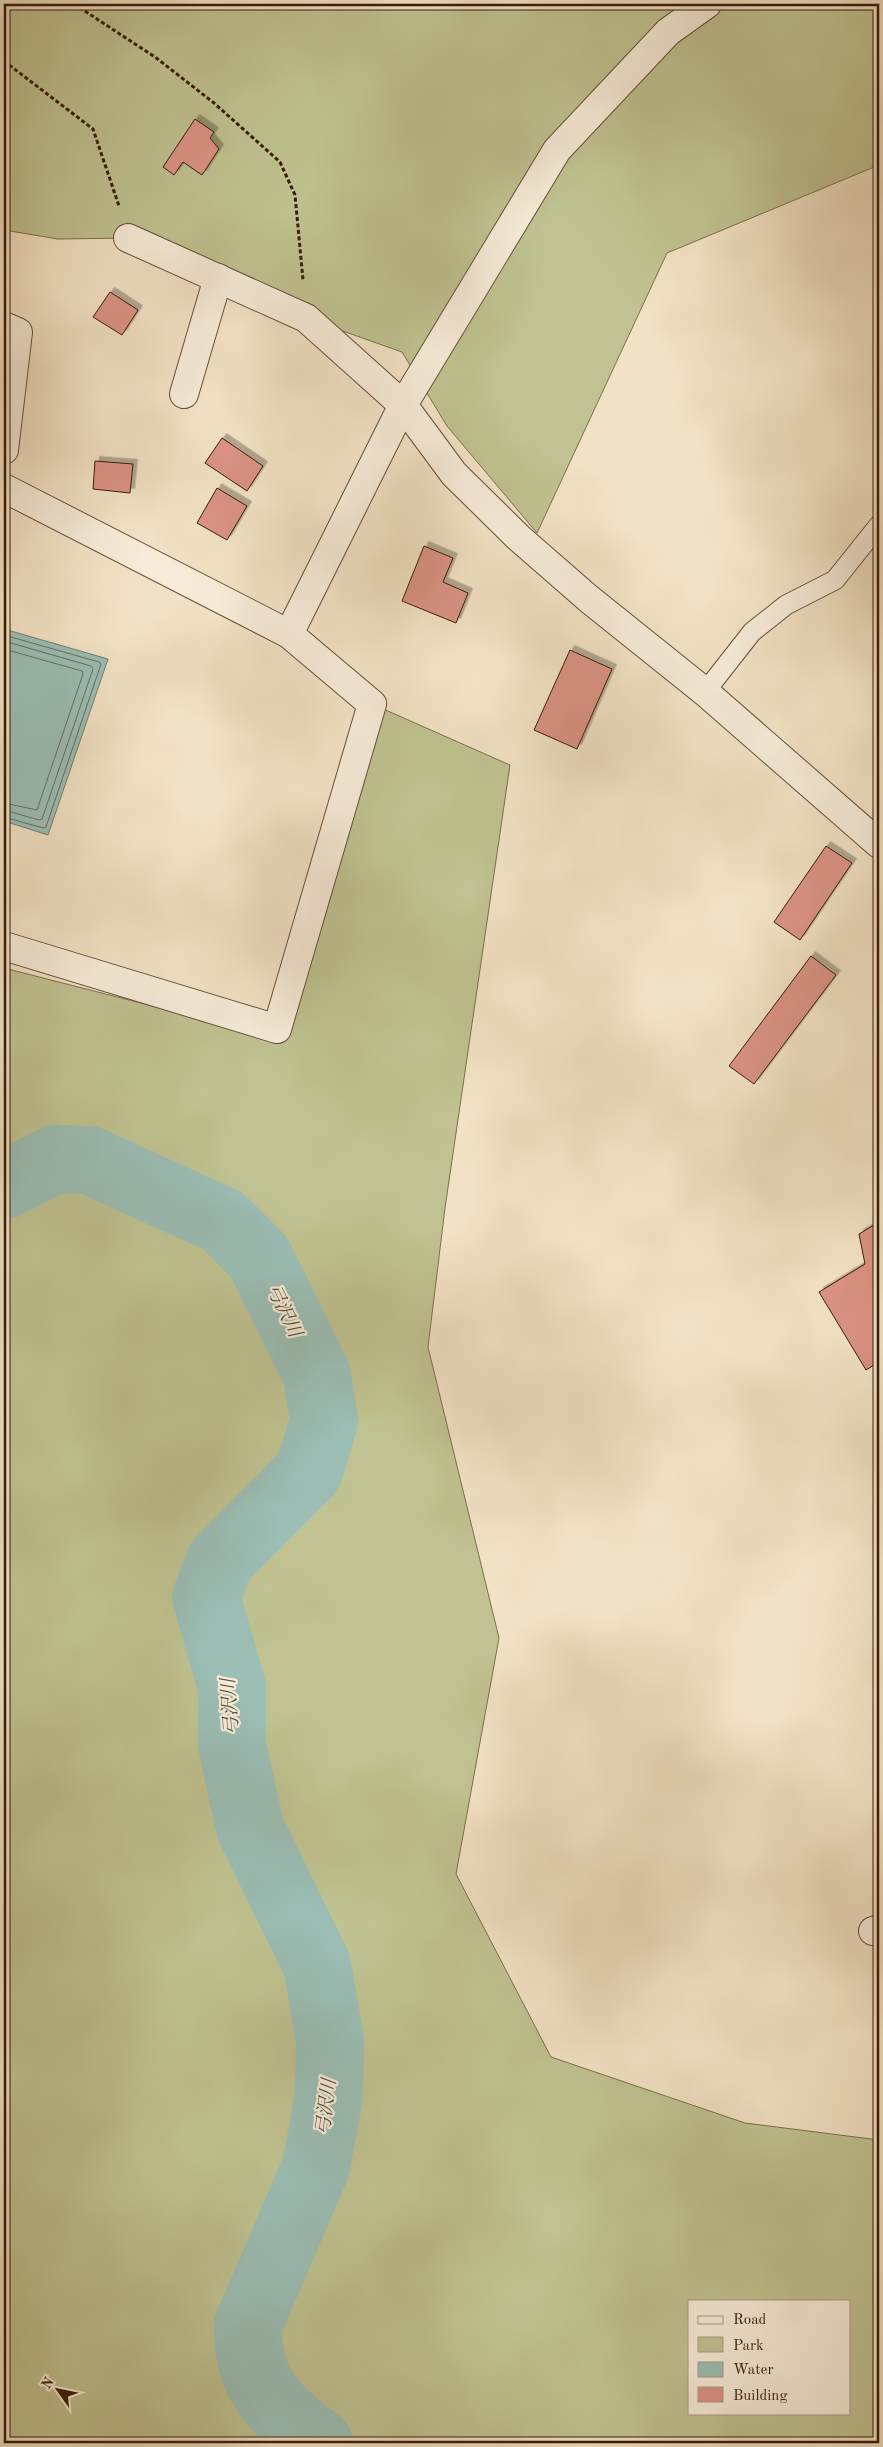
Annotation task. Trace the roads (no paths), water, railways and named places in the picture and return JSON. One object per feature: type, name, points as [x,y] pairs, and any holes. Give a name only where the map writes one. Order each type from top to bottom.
[{"type":"street","points":[[289,634],[403,405],[557,150],[668,32],[707,4]]},
{"type":"street","points":[[128,238],[306,318],[403,405],[454,474],[519,538],[589,599],[705,692],[879,844]]},
{"type":"street","points":[[184,394],[218,278]]},
{"type":"street","points":[[4,326],[18,332],[4,450]]},
{"type":"street","points":[[4,488],[289,634],[372,704],[277,1029],[4,946]]},
{"type":"lane","points":[[705,692],[752,632],[786,605],[834,580],[879,525]]},
{"type":"water","points":[[4,629],[108,659],[48,835],[4,821]]},
{"type":"waterway","name":"弓沢川","points":[[4,1185],[56,1159],[89,1160],[223,1221],[259,1257],[317,1375],[324,1421],[309,1471],[220,1561],[206,1597],[232,1687],[232,1745],[250,1828],[317,1965],[330,2041],[329,2095],[316,2167],[248,2325],[252,2364],[266,2394],[276,2407],[319,2443]]}]
